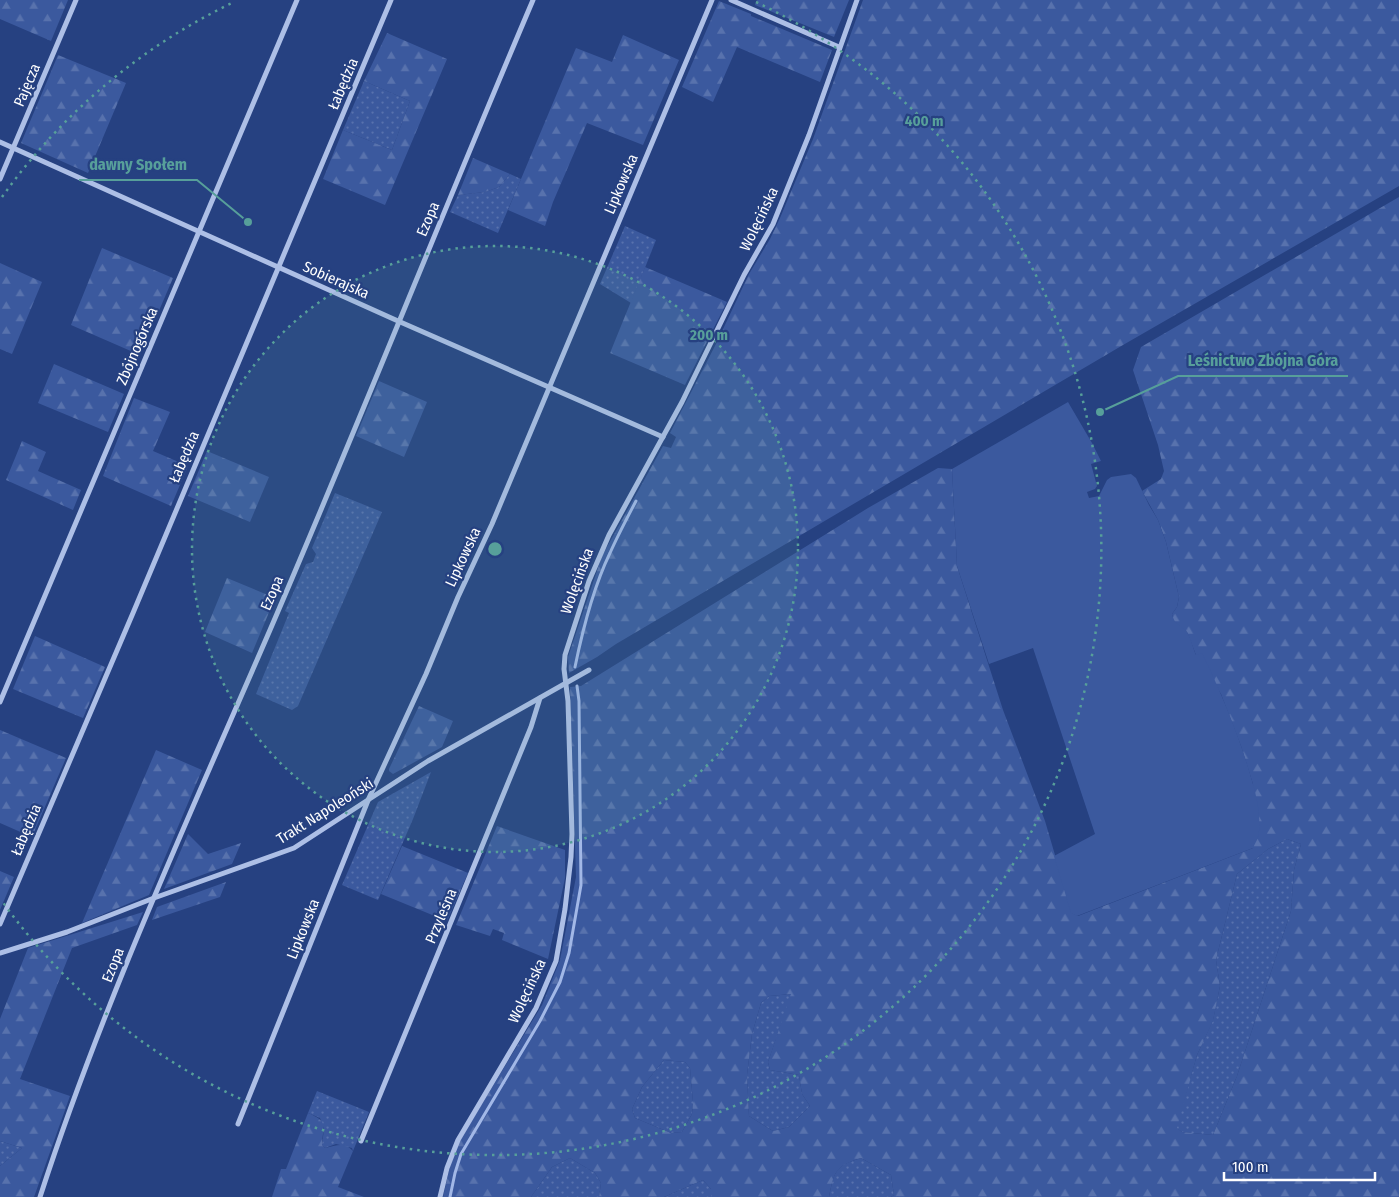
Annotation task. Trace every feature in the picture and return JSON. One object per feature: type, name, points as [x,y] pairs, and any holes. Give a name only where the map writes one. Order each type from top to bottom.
[{"type":"street","name":"Pajęcza","points":[[0,179],[76,0]]},
{"type":"street","name":"Zbójnogórska","points":[[0,702],[297,0]]},
{"type":"street","name":"Łabędzia","points":[[0,924],[278,267],[298,224],[391,0]]},
{"type":"street","name":"Ezopa","points":[[40,1197],[71,1106],[154,898],[302,555],[533,0]]},
{"type":"street","name":"Lipkowska","points":[[238,1124],[369,798],[492,524],[712,0]]},
{"type":"street","points":[[731,0],[839,47]]},
{"type":"street","name":"Wolęcińska","points":[[440,1197],[447,1168],[458,1140],[536,1008],[556,961],[565,910],[571,858],[570,734],[564,669],[566,656],[596,564],[609,535],[714,338],[744,275],[773,224],[809,134],[857,0]]},
{"type":"street","name":"Sobierajska","points":[[0,142],[198,232],[662,437]]},
{"type":"street","name":"Trakt Napoleoński","points":[[0,953],[67,932],[154,898],[294,848],[428,760],[588,670]]},
{"type":"street","name":"Przyleśna","points":[[361,1141],[532,727],[540,698]]},
{"type":"green space","points":[[0,0],[68,0],[51,41],[0,19]]},
{"type":"green space","points":[[757,0],[849,0],[834,37],[755,5]]},
{"type":"green space","points":[[863,0],[1399,0],[1399,186],[1123,345],[569,673],[568,657],[602,556],[663,446],[671,448],[676,437],[670,433],[716,344],[749,274],[780,218],[813,139]]},
{"type":"green space","points":[[719,1],[832,50],[820,82],[737,47],[713,102],[682,87]]},
{"type":"green space","points":[[387,33],[447,59],[385,205],[323,179],[343,130],[392,150],[410,101],[364,81]]},
{"type":"green space","points":[[623,35],[679,60],[643,145],[587,123],[553,202],[545,226],[508,210],[576,48],[612,62]]},
{"type":"green space","points":[[58,55],[126,83],[88,173],[21,143]]},
{"type":"green space","points":[[364,81],[410,101],[392,150],[343,130]]},
{"type":"green space","points":[[473,158],[510,174],[499,187],[485,192],[458,195]]},
{"type":"green space","points":[[510,174],[521,179],[498,233],[450,212],[458,195],[485,192],[499,187]]},
{"type":"green space","points":[[1399,197],[1399,1197],[891,1197],[894,1195],[891,1175],[861,1158],[846,1164],[837,1171],[832,1181],[829,1197],[711,1197],[711,1189],[703,1180],[664,1197],[599,1197],[601,1183],[595,1173],[570,1158],[552,1167],[531,1197],[443,1197],[450,1166],[459,1142],[542,1005],[560,960],[576,877],[570,687],[581,686],[868,508],[938,468],[952,469],[957,566],[1003,710],[1045,821],[1072,913],[1078,916],[1253,848],[1253,784],[1221,694],[1196,655],[1187,632],[1174,623],[1172,614],[1177,607],[1179,597],[1166,542],[1158,520],[1142,491],[1161,479],[1164,471],[1158,445],[1133,370],[1141,347]],"holes":[[[1287,839],[1301,844],[1294,870],[1291,911],[1237,1076],[1213,1135],[1182,1132],[1177,1128],[1197,1055],[1213,1021],[1220,986],[1216,960],[1237,874],[1268,849]],[[791,994],[768,1062],[770,1070],[799,1075],[802,1094],[810,1106],[789,1127],[773,1131],[749,1116],[747,1075],[752,1034],[761,1003],[769,996]],[[664,1060],[685,1062],[690,1068],[693,1102],[692,1114],[682,1132],[671,1133],[635,1118],[632,1109],[642,1087]]]},
{"type":"green space","points":[[625,226],[656,240],[631,303],[600,284]]},
{"type":"green space","points":[[102,248],[173,278],[140,355],[71,325]]},
{"type":"green space","points":[[0,263],[42,282],[12,354],[0,349]]},
{"type":"green space","points":[[645,267],[727,302],[685,385],[610,353]]},
{"type":"green space","points":[[54,364],[124,394],[108,432],[38,403]]},
{"type":"green space","points":[[379,381],[427,402],[404,457],[356,436]]},
{"type":"green space","points":[[134,398],[170,412],[153,451],[188,466],[171,506],[103,476]]},
{"type":"green space","points":[[1068,402],[1101,461],[1091,464],[1097,486],[1095,489],[1087,492],[1089,498],[1099,496],[1107,480],[1111,477],[1131,474],[1136,478],[1158,520],[1166,542],[1179,597],[1177,607],[1172,614],[1173,618],[1187,632],[1196,655],[1202,653],[1221,695],[1250,775],[1259,815],[1258,835],[1253,848],[1077,916],[1071,913],[1054,856],[1095,834],[1033,648],[989,664],[957,566],[952,469]]},
{"type":"green space","points":[[22,441],[46,452],[38,471],[81,490],[73,510],[6,480]]},
{"type":"green space","points":[[207,451],[269,477],[250,522],[188,496]]},
{"type":"green space","points":[[335,493],[382,512],[298,706],[292,710],[256,694],[289,613],[285,611],[306,564],[313,562],[316,554],[312,548]]},
{"type":"green space","points":[[227,578],[275,598],[252,653],[205,632]]},
{"type":"green space","points":[[35,636],[105,667],[83,718],[13,689]]},
{"type":"green space","points":[[419,706],[453,721],[442,747],[393,774],[389,769]]},
{"type":"green space","points":[[0,730],[66,758],[32,837],[0,823]]},
{"type":"green space","points":[[156,750],[202,770],[149,895],[82,923]]},
{"type":"green space","points":[[431,772],[378,900],[342,885],[378,802]]},
{"type":"green space","points":[[497,826],[565,850],[565,878],[548,959],[502,940],[504,933],[493,929],[490,936],[456,925]]},
{"type":"green space","points":[[188,834],[208,854],[241,843],[232,864],[164,889]]},
{"type":"green space","points":[[1287,839],[1301,844],[1294,870],[1291,911],[1237,1076],[1213,1135],[1182,1132],[1176,1128],[1197,1055],[1213,1020],[1220,986],[1216,960],[1237,874],[1268,849]]},
{"type":"green space","points":[[402,846],[468,873],[447,921],[381,894]]},
{"type":"green space","points":[[0,871],[14,877],[0,910]]},
{"type":"green space","points":[[226,882],[220,897],[152,920],[157,907]]},
{"type":"green space","points":[[143,912],[137,925],[72,948],[20,1079],[70,1096],[34,1197],[0,1197],[0,1166],[22,1148],[0,1141],[0,1019],[28,948]]},
{"type":"green space","points":[[792,994],[768,1062],[770,1070],[799,1075],[802,1094],[810,1106],[789,1127],[773,1131],[749,1116],[747,1075],[752,1034],[761,1003],[769,996]]},
{"type":"green space","points":[[664,1060],[685,1062],[690,1068],[693,1102],[692,1114],[682,1132],[671,1133],[635,1118],[632,1109],[642,1087]]},
{"type":"green space","points":[[317,1091],[369,1112],[353,1151],[352,1148],[336,1144],[325,1148],[322,1145],[324,1129],[320,1118],[308,1113]]},
{"type":"green space","points":[[308,1113],[322,1122],[324,1128],[322,1145],[325,1148],[343,1145],[353,1151],[338,1187],[364,1197],[272,1197],[281,1169],[286,1169]]},
{"type":"green space","points":[[0,1141],[22,1148],[0,1166]]},
{"type":"green space","points":[[570,1158],[595,1173],[601,1183],[599,1197],[531,1197],[552,1167]]},
{"type":"green space","points":[[861,1158],[891,1175],[894,1195],[891,1197],[829,1197],[832,1181],[837,1171],[846,1164]]},
{"type":"green space","points":[[703,1180],[711,1189],[711,1197],[664,1197]]},
{"type":"waterway","points":[[575,667],[585,623],[598,580],[636,501]]},
{"type":"waterway","points":[[450,1197],[461,1154],[540,1021],[560,982],[569,953],[581,885],[579,701],[577,686]]},
{"type":"place","name":"dawny Społem","points":[[248,222]]},
{"type":"place","name":"Leśnictwo Zbójna Góra","points":[[1100,412]]}]
